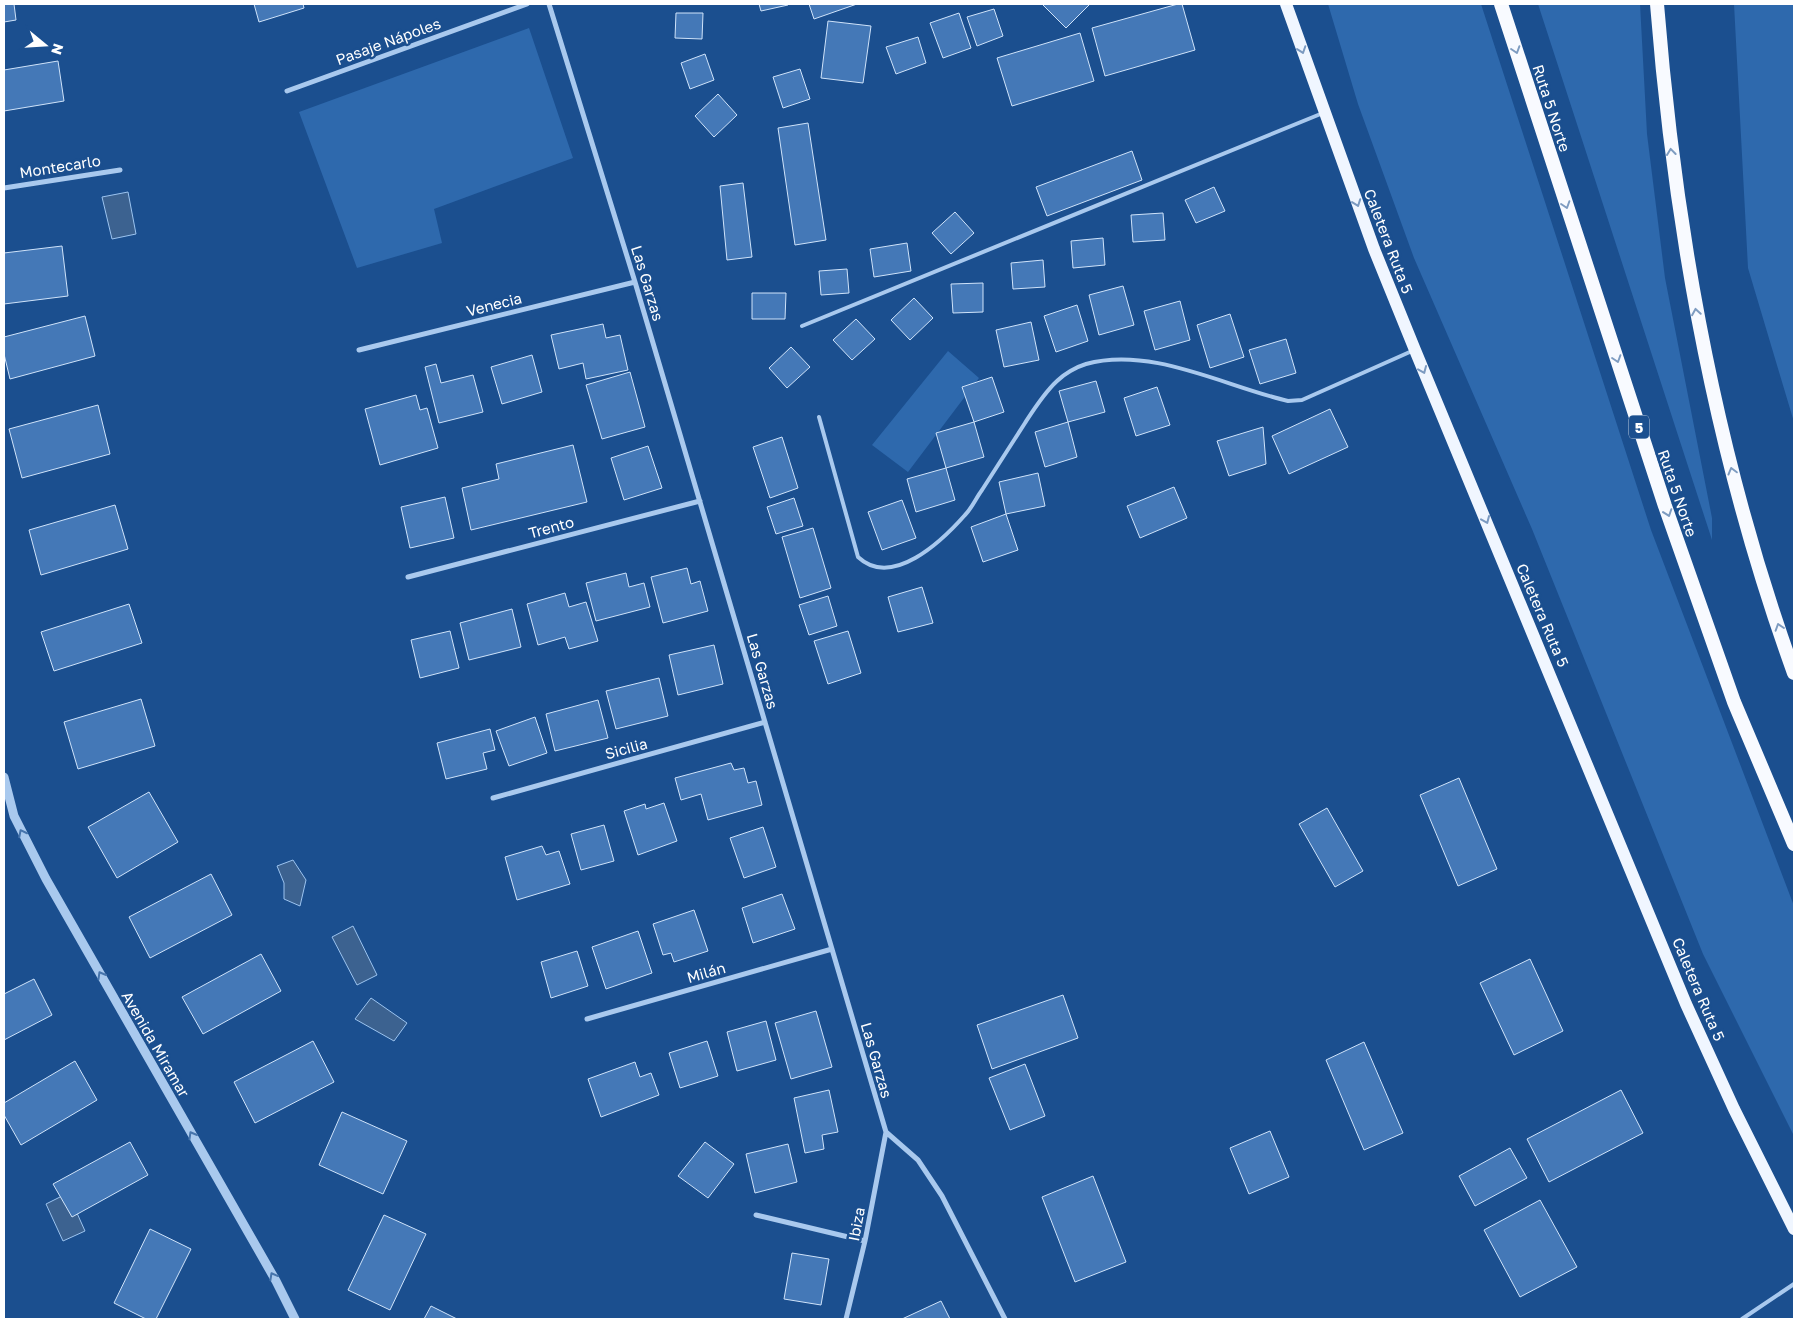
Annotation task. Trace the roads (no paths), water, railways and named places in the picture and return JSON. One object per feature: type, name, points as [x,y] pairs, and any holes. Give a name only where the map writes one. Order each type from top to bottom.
[{"type":"highway","name":"Ruta 5 Norte","points":[[1501,4],[1688,571],[1734,702],[1794,844]]},
{"type":"highway","points":[[1657,4],[1662,72],[1672,158],[1698,326],[1731,466],[1766,588],[1794,673]]},
{"type":"main road","name":"Caletera Ruta 5","points":[[1286,4],[1374,249],[1686,1004],[1734,1109],[1794,1229]]},
{"type":"street","name":"Pasaje Nápoles","points":[[287,91],[527,4]]},
{"type":"street","name":"Las Garzas","points":[[549,4],[636,282],[886,1132]]},
{"type":"street","name":"Montecarlo","points":[[4,188],[120,170]]},
{"type":"street","name":"Venecia","points":[[359,350],[636,282]]},
{"type":"street","name":"Trento","points":[[408,577],[700,500]]},
{"type":"street","name":"Sicilia","points":[[493,798],[765,722]]},
{"type":"street","name":"Avenida Miramar","points":[[4,777],[14,816],[46,879],[296,1319]]},
{"type":"street","name":"Milán","points":[[587,1019],[832,949]]},
{"type":"street","name":"Ibiza","points":[[846,1319],[865,1241],[886,1132]]},
{"type":"street","points":[[886,1132],[918,1160],[942,1196],[1004,1319]]},
{"type":"street","points":[[756,1215],[865,1241]]},
{"type":"lane","points":[[802,326],[1324,113]]},
{"type":"lane","points":[[819,417],[858,557],[865,563],[882,568],[897,567],[916,558],[936,543],[966,515],[1038,404],[1056,381],[1086,364],[1119,359],[1139,359],[1166,364],[1288,401],[1302,400],[1415,350]]},
{"type":"lane","points":[[1742,1319],[1794,1284]]}]
